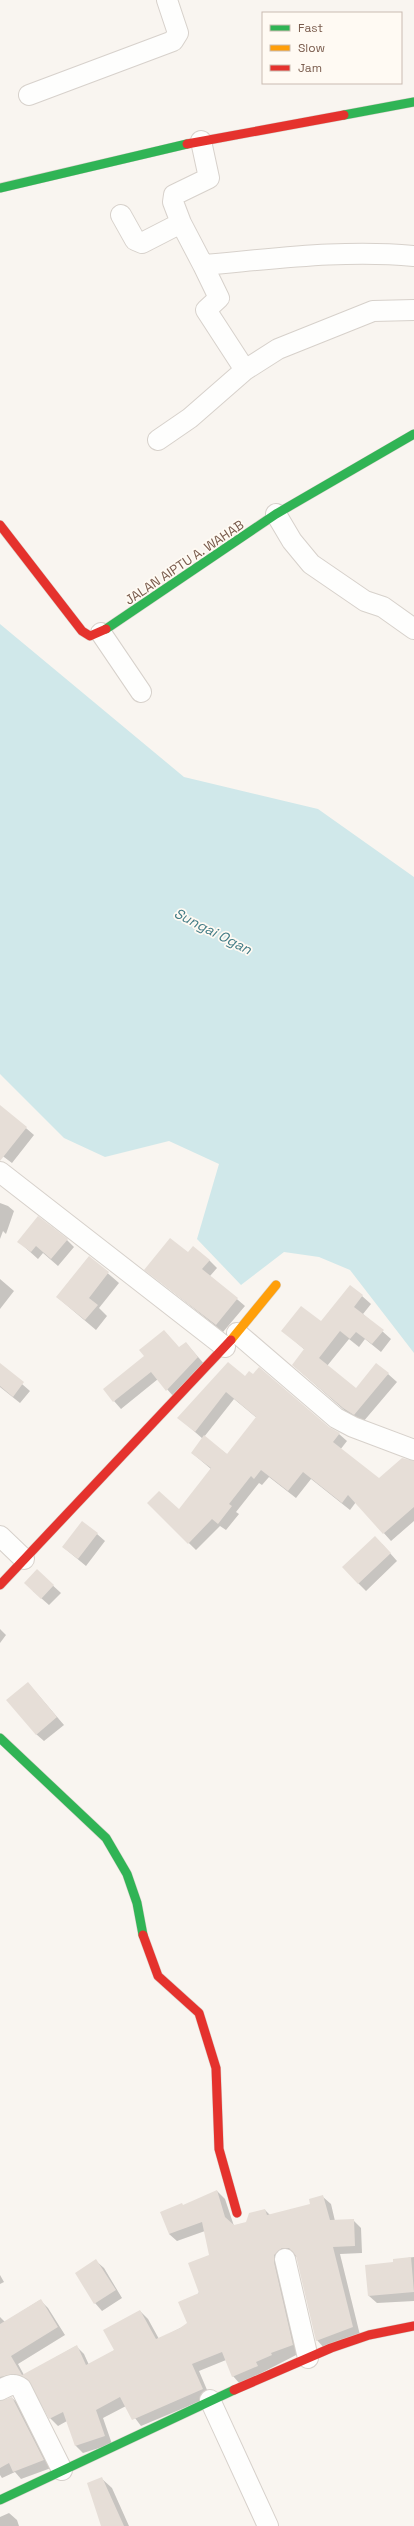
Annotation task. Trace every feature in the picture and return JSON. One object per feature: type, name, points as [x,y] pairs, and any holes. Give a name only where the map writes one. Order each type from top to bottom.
[{"type":"street","points":[[29,95],[173,41],[178,33],[167,0]]},
{"type":"street","points":[[0,188],[95,163],[201,141],[414,102]]},
{"type":"street","points":[[201,141],[209,178],[174,195],[173,202],[181,223],[219,298],[206,310],[245,370]]},
{"type":"street","points":[[121,215],[132,235],[142,243],[181,223]]},
{"type":"street","points":[[203,265],[303,256],[384,253],[414,256]]},
{"type":"street","points":[[158,440],[190,418],[245,370],[278,349],[373,311],[414,310]]},
{"type":"street","name":"JALAN AIPTU A. WAHAB","points":[[101,633],[276,514],[414,434]]},
{"type":"street","points":[[276,514],[292,541],[311,564],[347,590],[365,601],[383,607],[414,629]]},
{"type":"street","points":[[0,525],[82,631],[90,636],[101,633],[141,692]]},
{"type":"street","points":[[2,1174],[36,1201],[231,1340],[336,1418],[353,1427],[414,1450]]},
{"type":"street","points":[[0,1585],[231,1340],[276,1285]]},
{"type":"street","points":[[0,1536],[24,1559]]},
{"type":"street","points":[[0,1738],[106,1838],[127,1874],[137,1903],[142,1933],[158,1976],[199,2013],[216,2068],[219,2149],[237,2213]]},
{"type":"street","points":[[284,2259],[308,2358]]},
{"type":"street","points":[[0,2500],[210,2400],[308,2358],[369,2335],[414,2326]]},
{"type":"street","points":[[0,2390],[11,2384],[16,2384],[21,2388],[62,2470]]},
{"type":"street","points":[[210,2400],[268,2526]]},
{"type":"water","name":"Sungai Ogan","points":[[0,624],[184,777],[318,809],[414,877],[414,1353],[350,1270],[319,1257],[284,1252],[241,1285],[197,1239],[219,1164],[169,1141],[105,1157],[64,1138],[0,1074]]},
{"type":"building","points":[[0,1105],[27,1127],[0,1161]]},
{"type":"building","points":[[38,1216],[68,1239],[51,1259],[36,1246],[31,1252],[17,1242]]},
{"type":"building","points":[[170,1238],[188,1252],[193,1246],[210,1260],[202,1269],[238,1298],[216,1325],[144,1270]]},
{"type":"building","points":[[89,1256],[109,1272],[89,1298],[98,1305],[85,1320],[56,1297]]},
{"type":"building","points":[[350,1285],[363,1295],[354,1307],[384,1330],[372,1344],[356,1332],[350,1339],[340,1331],[319,1358],[356,1388],[376,1363],[389,1373],[354,1415],[343,1408],[292,1365],[304,1349],[281,1331],[301,1306],[321,1321]]},
{"type":"building","points":[[164,1330],[179,1347],[186,1342],[198,1357],[166,1391],[151,1372],[113,1402],[103,1389],[144,1356],[139,1350]]},
{"type":"building","points":[[228,1362],[245,1376],[249,1371],[253,1374],[259,1367],[329,1427],[340,1433],[333,1442],[379,1478],[402,1458],[414,1461],[414,1507],[383,1534],[348,1495],[342,1503],[303,1472],[288,1491],[261,1470],[254,1479],[251,1476],[229,1504],[232,1506],[218,1524],[212,1519],[188,1544],[147,1503],[159,1491],[179,1509],[211,1468],[191,1453],[204,1435],[227,1454],[256,1417],[226,1392],[195,1432],[177,1418]]},
{"type":"building","points":[[0,1363],[24,1382],[13,1397],[0,1386]]},
{"type":"building","points":[[82,1521],[98,1533],[78,1559],[62,1547]]},
{"type":"building","points":[[375,1536],[391,1553],[358,1584],[342,1567]]},
{"type":"building","points":[[37,1569],[54,1585],[41,1599],[24,1583]]},
{"type":"building","points":[[28,1682],[57,1717],[36,1735],[6,1700]]},
{"type":"building","points":[[217,2190],[225,2217],[234,2225],[246,2222],[249,2213],[265,2209],[267,2215],[310,2204],[309,2199],[323,2195],[330,2220],[354,2219],[355,2246],[333,2247],[353,2327],[316,2341],[296,2256],[289,2248],[282,2248],[274,2255],[274,2262],[293,2345],[271,2353],[272,2355],[256,2362],[258,2366],[232,2377],[222,2352],[192,2364],[203,2389],[132,2420],[120,2397],[96,2410],[105,2436],[75,2446],[63,2412],[49,2419],[27,2379],[14,2374],[0,2377],[0,2324],[41,2299],[58,2327],[11,2356],[22,2375],[77,2345],[86,2365],[114,2350],[103,2330],[140,2310],[156,2339],[180,2328],[187,2323],[178,2302],[199,2293],[188,2263],[209,2255],[202,2222],[169,2234],[160,2212],[182,2203],[183,2205]]},
{"type":"building","points":[[411,2257],[414,2292],[368,2296],[365,2265],[393,2262],[393,2259]]},
{"type":"building","points":[[96,2259],[116,2290],[94,2304],[75,2273]]},
{"type":"building","points":[[12,2397],[44,2460],[13,2472],[9,2463],[0,2468],[0,2401]]},
{"type":"building","points":[[102,2477],[124,2526],[101,2526],[87,2483]]},
{"type":"traffic: fast","points":[[344,115],[414,102]]},
{"type":"traffic: fast","points":[[0,188],[187,144]]},
{"type":"traffic: fast","points":[[106,629],[276,514],[414,434]]},
{"type":"traffic: fast","points":[[0,1738],[106,1838],[127,1874],[137,1903],[143,1935]]},
{"type":"traffic: fast","points":[[0,2500],[234,2390]]},
{"type":"traffic: slow","points":[[231,1340],[276,1285]]},
{"type":"traffic: jam","points":[[187,144],[344,115]]},
{"type":"traffic: jam","points":[[0,525],[82,631],[90,636],[106,629]]},
{"type":"traffic: jam","points":[[0,1585],[231,1340]]},
{"type":"traffic: jam","points":[[143,1935],[158,1976],[199,2013],[216,2068],[219,2149],[237,2213]]},
{"type":"traffic: jam","points":[[234,2390],[331,2348],[369,2335],[414,2326]]}]
